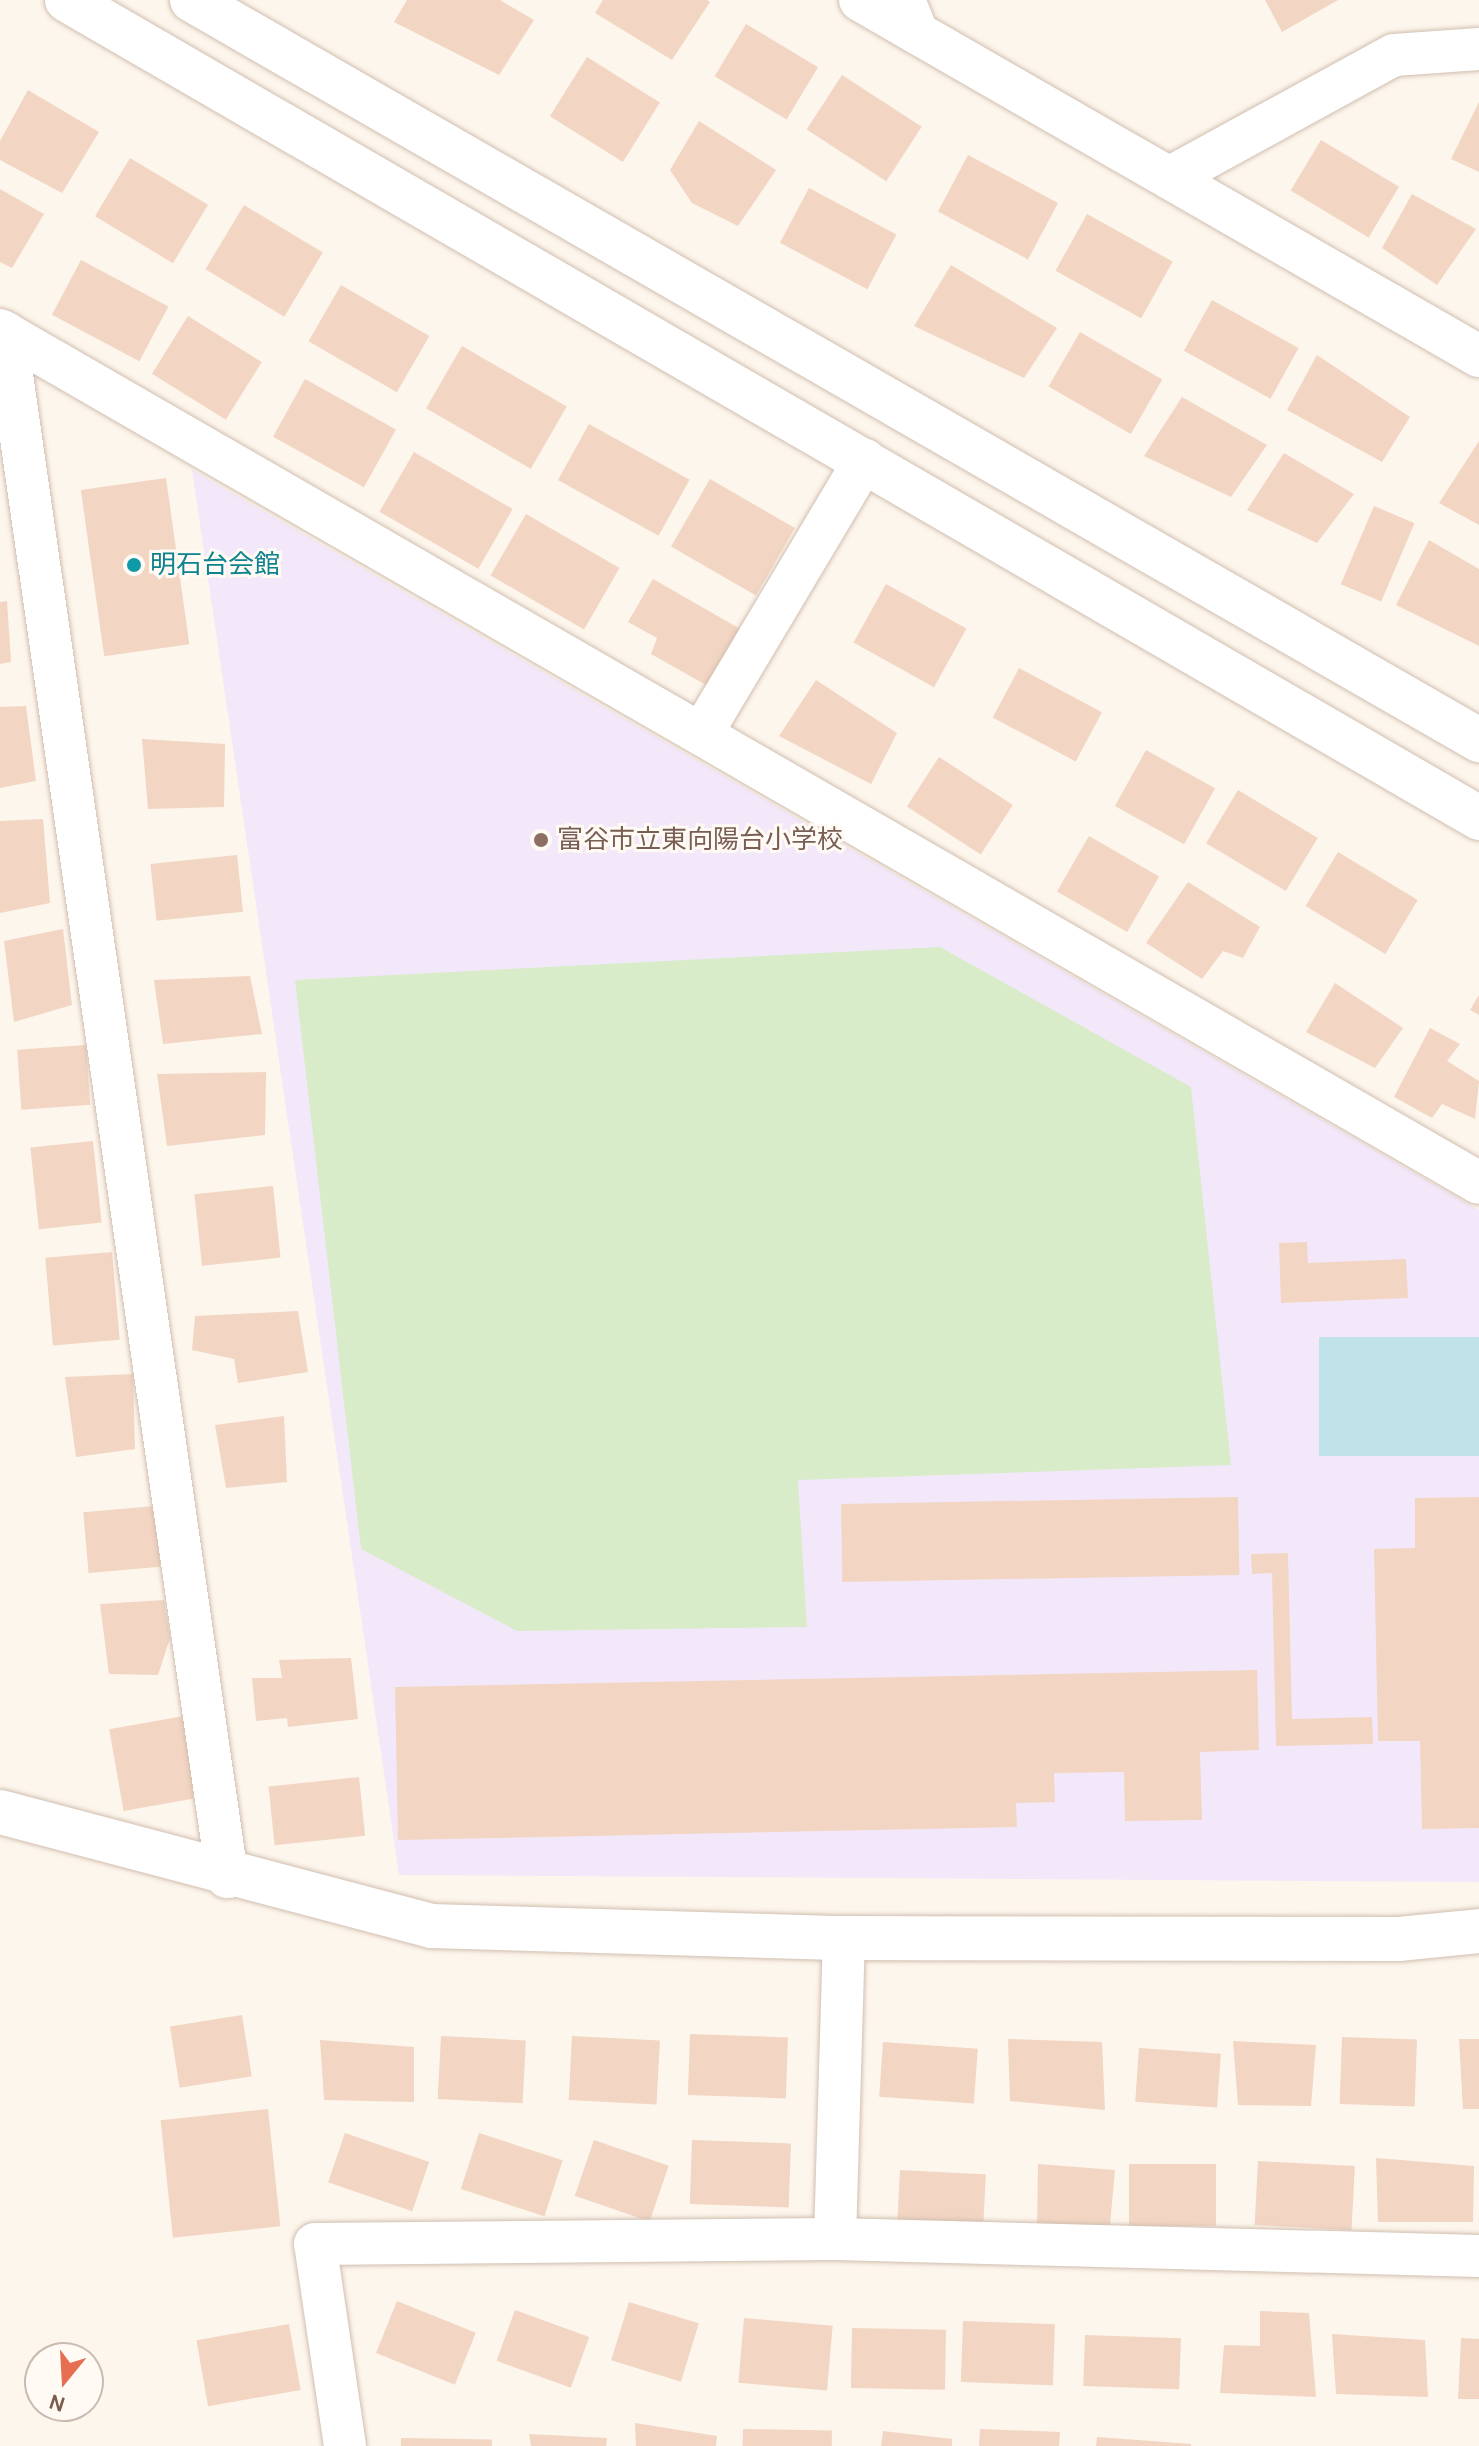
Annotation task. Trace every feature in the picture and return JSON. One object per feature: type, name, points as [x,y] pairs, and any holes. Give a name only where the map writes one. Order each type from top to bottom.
[{"type":"street","points":[[67,0],[1479,818]]},
{"type":"street","points":[[192,0],[1479,740]]},
{"type":"street","points":[[860,0],[910,16],[1169,178],[1479,356]]},
{"type":"street","points":[[1169,178],[1394,55],[1479,49]]},
{"type":"street","points":[[3,331],[1479,1183]]},
{"type":"street","points":[[3,331],[227,1877]]},
{"type":"street","points":[[702,733],[865,460]]},
{"type":"street","points":[[0,1812],[227,1877],[431,1926],[844,1938],[1399,1939],[1479,1931]]},
{"type":"street","points":[[835,2239],[844,1938]]},
{"type":"street","points":[[345,2446],[315,2244],[835,2239],[1479,2256]]},
{"type":"shaded area","name":"富谷市立東向陽台小学校","points":[[192,470],[1479,1210],[1479,1882],[399,1875]]},
{"type":"green space","points":[[940,947],[1191,1087],[1231,1465],[798,1480],[807,1627],[517,1631],[361,1549],[295,980]]},
{"type":"water","points":[[1319,1337],[1479,1337],[1479,1456],[1319,1456]]},
{"type":"building","points":[[407,0],[500,0],[534,20],[499,75],[394,22]]},
{"type":"building","points":[[603,0],[710,2],[672,60],[595,13]]},
{"type":"building","points":[[1265,0],[1338,0],[1282,32]]},
{"type":"building","points":[[746,24],[818,67],[787,120],[715,76]]},
{"type":"building","points":[[587,57],[660,103],[623,162],[550,116]]},
{"type":"building","points":[[842,75],[922,127],[886,181],[807,130]]},
{"type":"building","points":[[28,90],[99,132],[62,193],[0,160],[0,141]]},
{"type":"building","points":[[1479,102],[1479,172],[1451,159]]},
{"type":"building","points":[[699,121],[776,170],[738,226],[692,203],[670,170]]},
{"type":"building","points":[[1321,140],[1399,187],[1369,237],[1291,191]]},
{"type":"building","points":[[968,155],[1058,203],[1028,259],[938,212]]},
{"type":"building","points":[[130,158],[208,205],[173,263],[95,216]]},
{"type":"building","points":[[809,188],[896,234],[867,289],[780,243]]},
{"type":"building","points":[[0,189],[44,214],[12,268],[0,262]]},
{"type":"building","points":[[1412,194],[1476,229],[1437,285],[1382,248]]},
{"type":"building","points":[[244,205],[323,252],[284,317],[205,269]]},
{"type":"building","points":[[1087,214],[1173,262],[1141,318],[1055,271]]},
{"type":"building","points":[[81,260],[168,306],[139,361],[52,315]]},
{"type":"building","points":[[951,265],[1057,328],[1024,378],[914,326]]},
{"type":"building","points":[[341,285],[429,336],[397,392],[308,341]]},
{"type":"building","points":[[1212,300],[1299,348],[1270,399],[1184,351]]},
{"type":"building","points":[[188,316],[262,362],[226,420],[152,374]]},
{"type":"building","points":[[1080,332],[1162,379],[1131,434],[1048,387]]},
{"type":"building","points":[[462,346],[567,406],[531,469],[426,408]]},
{"type":"building","points":[[1317,355],[1410,417],[1382,462],[1287,410]]},
{"type":"building","points":[[305,379],[396,429],[364,487],[273,437]]},
{"type":"building","points":[[1182,397],[1267,445],[1231,497],[1144,456]]},
{"type":"building","points":[[589,424],[690,480],[659,536],[558,480]]},
{"type":"building","points":[[1479,441],[1479,525],[1439,503]]},
{"type":"building","points":[[414,452],[513,509],[478,569],[380,512]]},
{"type":"building","points":[[1284,453],[1354,494],[1317,543],[1247,510]]},
{"type":"building","name":"明石台会館","points":[[166,478],[189,644],[104,656],[81,490]]},
{"type":"building","points":[[710,479],[795,528],[756,596],[671,547]]},
{"type":"building","points":[[1374,506],[1415,523],[1381,601],[1341,584]]},
{"type":"building","points":[[526,514],[620,568],[584,629],[490,575]]},
{"type":"building","points":[[1429,540],[1479,569],[1479,646],[1396,605]]},
{"type":"building","points":[[653,579],[749,634],[713,689],[651,654],[657,638],[628,622]]},
{"type":"building","points":[[886,584],[966,629],[934,687],[854,643]]},
{"type":"building","points":[[7,601],[11,662],[0,664],[0,602]]},
{"type":"building","points":[[1019,668],[1102,712],[1076,762],[993,717]]},
{"type":"building","points":[[816,680],[897,733],[871,784],[779,736]]},
{"type":"building","points":[[26,706],[36,781],[0,788],[0,707]]},
{"type":"building","points":[[142,739],[225,744],[224,807],[148,809]]},
{"type":"building","points":[[1146,750],[1215,788],[1184,844],[1115,806]]},
{"type":"building","points":[[939,757],[1013,805],[981,854],[907,806]]},
{"type":"building","points":[[1238,790],[1318,838],[1286,891],[1206,843]]},
{"type":"building","points":[[43,819],[50,903],[0,913],[0,821]]},
{"type":"building","points":[[1089,836],[1159,877],[1127,932],[1057,891]]},
{"type":"building","points":[[1338,852],[1418,900],[1385,954],[1306,906]]},
{"type":"building","points":[[237,855],[243,912],[156,921],[150,864]]},
{"type":"building","points":[[1188,882],[1260,927],[1243,958],[1223,951],[1202,979],[1146,943]]},
{"type":"building","points":[[63,929],[72,1005],[14,1022],[4,941]]},
{"type":"building","points":[[250,976],[262,1034],[163,1044],[154,980]]},
{"type":"building","points":[[1335,983],[1403,1028],[1375,1068],[1306,1032]]},
{"type":"building","points":[[1479,995],[1479,1015],[1470,1010]]},
{"type":"building","points":[[1430,1028],[1460,1044],[1447,1061],[1479,1081],[1475,1119],[1442,1104],[1432,1118],[1394,1097]]},
{"type":"building","points":[[86,1045],[90,1105],[21,1110],[17,1050]]},
{"type":"building","points":[[266,1072],[265,1135],[167,1146],[157,1074]]},
{"type":"building","points":[[93,1141],[102,1223],[39,1229],[30,1148]]},
{"type":"building","points":[[273,1186],[281,1258],[202,1266],[194,1194]]},
{"type":"building","points":[[1307,1242],[1308,1263],[1406,1259],[1408,1298],[1281,1303],[1279,1243]]},
{"type":"building","points":[[112,1252],[120,1340],[53,1346],[45,1258]]},
{"type":"building","points":[[298,1311],[308,1372],[238,1383],[234,1359],[192,1350],[195,1316]]},
{"type":"building","points":[[133,1374],[135,1449],[76,1457],[65,1377]]},
{"type":"building","points":[[284,1416],[287,1482],[226,1488],[215,1425]]},
{"type":"building","points":[[1238,1497],[1239,1575],[842,1582],[841,1504]]},
{"type":"building","points":[[1479,1497],[1479,1828],[1422,1829],[1420,1741],[1378,1741],[1374,1549],[1415,1548],[1415,1498]]},
{"type":"building","points":[[155,1506],[160,1567],[89,1573],[83,1512]]},
{"type":"building","points":[[1288,1553],[1292,1719],[1372,1717],[1373,1744],[1276,1746],[1272,1573],[1252,1574],[1251,1554]]},
{"type":"building","points":[[164,1600],[170,1638],[158,1675],[109,1674],[100,1604]]},
{"type":"building","points":[[351,1658],[358,1719],[288,1727],[287,1718],[256,1721],[252,1678],[282,1678],[279,1660]]},
{"type":"building","points":[[1257,1670],[1259,1750],[1200,1752],[1202,1820],[1125,1821],[1124,1772],[1054,1773],[1055,1802],[1016,1803],[1017,1827],[398,1840],[395,1687]]},
{"type":"building","points":[[184,1716],[198,1798],[124,1811],[109,1729]]},
{"type":"building","points":[[359,1777],[365,1836],[275,1845],[268,1787]]},
{"type":"building","points":[[242,2015],[252,2076],[180,2088],[170,2026]]},
{"type":"building","points":[[690,2034],[788,2037],[786,2098],[688,2095]]},
{"type":"building","points":[[441,2036],[526,2040],[523,2103],[438,2099]]},
{"type":"building","points":[[572,2036],[660,2041],[657,2105],[569,2100]]},
{"type":"building","points":[[1342,2037],[1417,2040],[1415,2107],[1340,2104]]},
{"type":"building","points":[[1008,2039],[1102,2042],[1105,2110],[1010,2101]]},
{"type":"building","points":[[1459,2039],[1479,2039],[1479,2109],[1463,2109]]},
{"type":"building","points":[[320,2040],[414,2047],[414,2102],[324,2100]]},
{"type":"building","points":[[1233,2041],[1316,2045],[1311,2106],[1238,2105]]},
{"type":"building","points":[[883,2042],[978,2049],[974,2103],[879,2097]]},
{"type":"building","points":[[1139,2048],[1221,2054],[1217,2108],[1135,2102]]},
{"type":"building","points":[[268,2109],[280,2226],[173,2238],[161,2120]]},
{"type":"building","points":[[345,2133],[429,2162],[412,2211],[328,2182]]},
{"type":"building","points":[[479,2133],[563,2160],[544,2216],[461,2189]]},
{"type":"building","points":[[594,2140],[669,2166],[649,2222],[575,2196]]},
{"type":"building","points":[[692,2140],[791,2143],[789,2207],[690,2204]]},
{"type":"building","points":[[1376,2158],[1474,2166],[1473,2222],[1378,2222]]},
{"type":"building","points":[[1258,2161],[1355,2166],[1352,2230],[1255,2225]]},
{"type":"building","points":[[1038,2164],[1115,2170],[1110,2225],[1037,2227]]},
{"type":"building","points":[[1129,2164],[1216,2164],[1216,2226],[1129,2226]]},
{"type":"building","points":[[900,2170],[986,2175],[983,2228],[897,2224]]},
{"type":"building","points":[[397,2301],[476,2333],[455,2385],[376,2353]]},
{"type":"building","points":[[629,2302],[699,2323],[681,2382],[611,2360]]},
{"type":"building","points":[[515,2310],[589,2337],[571,2388],[497,2361]]},
{"type":"building","points":[[1260,2311],[1309,2313],[1316,2397],[1220,2393],[1224,2345],[1260,2346]]},
{"type":"building","points":[[744,2318],[833,2326],[827,2391],[738,2383]]},
{"type":"building","points":[[963,2321],[1055,2324],[1053,2385],[961,2382]]},
{"type":"building","points":[[289,2324],[301,2390],[208,2406],[196,2340]]},
{"type":"building","points":[[852,2328],[946,2330],[945,2390],[851,2388]]},
{"type":"building","points":[[1332,2334],[1425,2340],[1428,2397],[1336,2394]]},
{"type":"building","points":[[1085,2335],[1181,2338],[1179,2389],[1083,2386]]},
{"type":"building","points":[[1461,2338],[1479,2339],[1479,2399],[1458,2399]]},
{"type":"building","points":[[635,2423],[717,2436],[716,2446],[636,2446]]},
{"type":"building","points":[[743,2429],[832,2431],[832,2446],[743,2446]]},
{"type":"building","points":[[980,2429],[1060,2432],[1059,2446],[979,2446]]},
{"type":"building","points":[[883,2431],[952,2439],[952,2446],[881,2446]]},
{"type":"building","points":[[529,2434],[607,2438],[606,2446],[531,2446]]},
{"type":"building","points":[[1097,2437],[1191,2444],[1191,2446],[1096,2446]]},
{"type":"building","points":[[401,2438],[492,2440],[492,2446],[401,2446]]},
{"type":"place","name":"明石台会館","points":[[134,565]]},
{"type":"place","name":"富谷市立東向陽台小学校","points":[[541,840]]}]
